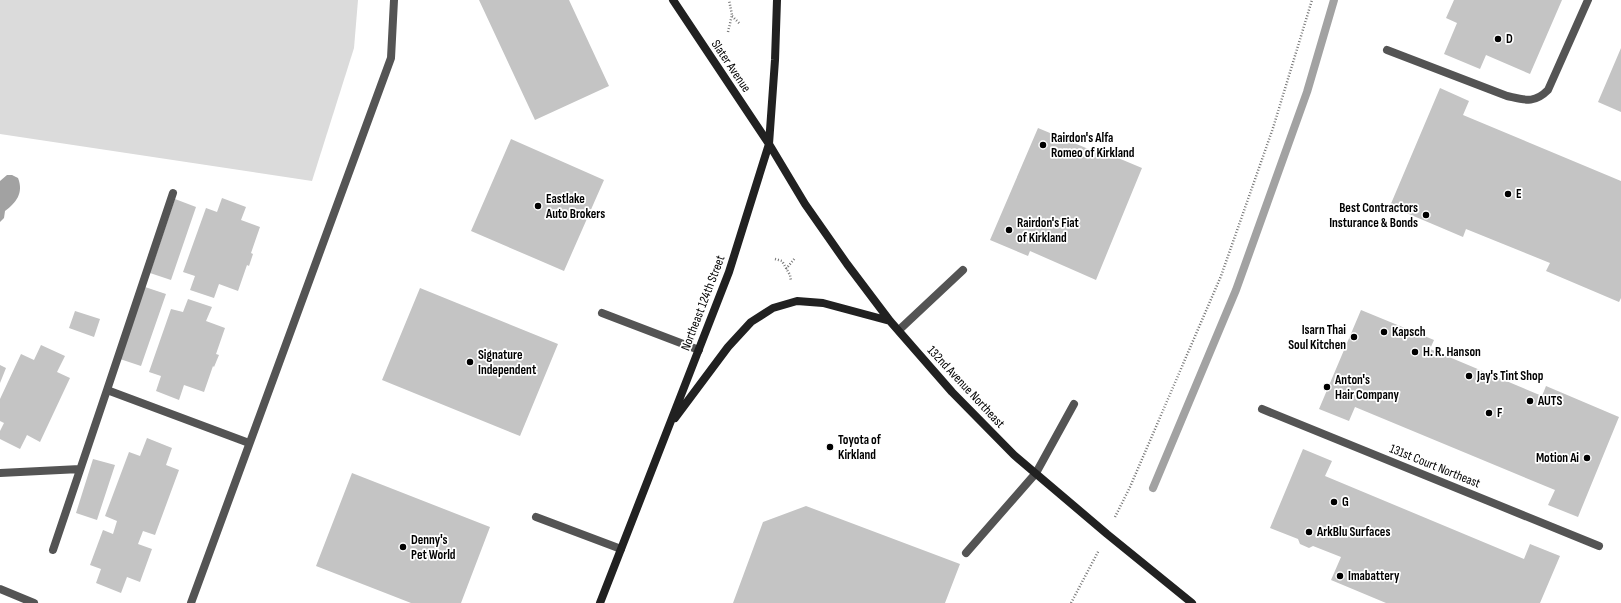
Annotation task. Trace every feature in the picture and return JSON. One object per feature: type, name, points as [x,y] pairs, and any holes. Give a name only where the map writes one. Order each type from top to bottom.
[{"type":"main road","name":"Slater Avenue","points":[[673,0],[769,144]]},
{"type":"main road","name":"Northeast 124th Street","points":[[600,603],[729,272],[769,144],[775,60],[777,0]]},
{"type":"main road","name":"132nd Avenue Northeast","points":[[769,144],[805,204],[847,264],[890,321],[952,392],[1014,455],[1107,534],[1192,603]]},
{"type":"main road","points":[[667,430],[693,392],[728,347],[751,322],[773,308],[797,301],[823,303],[890,321]]},
{"type":"street","points":[[191,603],[390,58],[394,0]]},
{"type":"street","points":[[1387,50],[1507,96],[1527,100],[1536,100],[1548,90],[1588,0]]},
{"type":"street","points":[[53,550],[173,193]]},
{"type":"street","points":[[898,330],[963,270]]},
{"type":"street","points":[[602,313],[699,350]]},
{"type":"street","points":[[107,390],[250,443]]},
{"type":"street","points":[[966,553],[1036,473],[1074,404]]},
{"type":"street","name":"131st Court Northeast","points":[[1262,409],[1599,546]]},
{"type":"street","points":[[0,473],[80,469]]},
{"type":"street","points":[[536,517],[621,549]]},
{"type":"street","points":[[0,589],[34,603]]},
{"type":"path","points":[[728,0],[732,15],[740,24]]},
{"type":"path","points":[[1107,534],[1130,487],[1221,276],[1273,128],[1312,0]]},
{"type":"path","points":[[728,32],[732,15]]},
{"type":"path","points":[[786,269],[795,258]]},
{"type":"path","points":[[775,259],[782,261],[791,282]]},
{"type":"path","points":[[1071,603],[1090,569]]},
{"type":"shaded area","points":[[0,0],[358,0],[354,48],[312,181],[0,134]]},
{"type":"shaded area","points":[[7,175],[12,175],[18,178],[20,188],[16,201],[5,211],[4,218],[0,222],[0,181]]},
{"type":"building","points":[[479,0],[569,0],[609,86],[535,120]]},
{"type":"building","name":"D","points":[[1454,0],[1562,0],[1530,74],[1486,55],[1480,69],[1444,54],[1457,23],[1446,18]]},
{"type":"building","points":[[1621,48],[1621,112],[1598,102]]},
{"type":"building","name":"E","points":[[1440,88],[1469,101],[1463,115],[1621,181],[1621,298],[1619,302],[1546,271],[1550,263],[1466,229],[1463,237],[1390,206]]},
{"type":"building","points":[[1038,128],[1110,158],[1111,155],[1142,168],[1096,280],[1030,251],[1028,256],[990,240]]},
{"type":"building","name":"Eastlake Auto Brokers","points":[[511,139],[604,180],[564,271],[471,231]]},
{"type":"building","points":[[222,198],[246,207],[241,220],[260,227],[251,253],[253,254],[249,266],[247,265],[238,291],[219,284],[214,298],[190,290],[195,276],[183,272],[206,208],[217,212]]},
{"type":"building","points":[[175,199],[196,207],[171,280],[150,273]]},
{"type":"building","points":[[145,287],[166,294],[141,366],[120,359]]},
{"type":"building","name":"Signature Independent","points":[[420,288],[558,344],[520,436],[382,380]]},
{"type":"building","points":[[188,299],[212,307],[206,321],[225,328],[216,354],[219,355],[214,367],[213,366],[204,392],[184,385],[179,400],[156,391],[161,376],[149,372],[171,309],[183,312]]},
{"type":"building","name":"F","points":[[1361,310],[1434,340],[1430,349],[1542,396],[1546,386],[1619,417],[1578,517],[1548,505],[1555,490],[1355,407],[1349,421],[1319,409]]},
{"type":"building","points":[[75,311],[100,319],[94,337],[69,328]]},
{"type":"building","points":[[41,345],[65,356],[57,372],[70,378],[40,442],[27,435],[20,449],[0,439],[0,431],[4,423],[0,421],[0,399],[21,354],[34,360]]},
{"type":"building","points":[[0,365],[6,368],[0,383]]},
{"type":"building","points":[[147,438],[172,448],[166,465],[179,470],[155,535],[143,531],[138,544],[152,549],[140,582],[127,577],[121,593],[96,583],[101,569],[90,565],[103,530],[113,534],[117,521],[105,516],[129,452],[140,456]]},
{"type":"building","name":"G","points":[[1303,449],[1332,461],[1325,476],[1524,559],[1530,544],[1560,556],[1540,603],[1386,603],[1331,580],[1341,557],[1313,546],[1309,548],[1300,544],[1298,539],[1270,528]]},
{"type":"building","points":[[93,459],[115,465],[97,520],[76,513]]},
{"type":"building","name":"Denny's Pet World","points":[[352,473],[490,527],[461,603],[411,603],[316,566]]},
{"type":"building","points":[[806,506],[960,564],[945,603],[733,603],[763,522]]},
{"type":"waterway","points":[[1153,488],[1236,290],[1307,92],[1334,0]]},
{"type":"place","name":"D","points":[[1498,39]]},
{"type":"place","name":"Rairdon's Alfa Romeo of Kirkland","points":[[1043,145]]},
{"type":"place","name":"E","points":[[1508,194]]},
{"type":"place","name":"Eastlake Auto Brokers","points":[[538,206]]},
{"type":"place","name":"Best Contractors Insturance & Bonds","points":[[1426,215]]},
{"type":"place","name":"Rairdon's Fiat of Kirkland","points":[[1009,230]]},
{"type":"place","name":"Kapsch","points":[[1384,332]]},
{"type":"place","name":"Isarn Thai Soul Kitchen","points":[[1354,337]]},
{"type":"place","name":"H. R. Hanson","points":[[1415,352]]},
{"type":"place","name":"Signature Independent","points":[[470,362]]},
{"type":"place","name":"Jay's Tint Shop","points":[[1469,376]]},
{"type":"place","name":"Anton's Hair Company","points":[[1327,387]]},
{"type":"place","name":"AUTS","points":[[1530,401]]},
{"type":"place","name":"F","points":[[1489,413]]},
{"type":"place","name":"Toyota of Kirkland","points":[[830,447]]},
{"type":"place","name":"Motion Ai","points":[[1587,458]]},
{"type":"place","name":"G","points":[[1334,502]]},
{"type":"place","name":"ArkBlu Surfaces","points":[[1309,532]]},
{"type":"place","name":"Denny's Pet World","points":[[403,547]]},
{"type":"place","name":"Imabattery","points":[[1340,576]]}]
